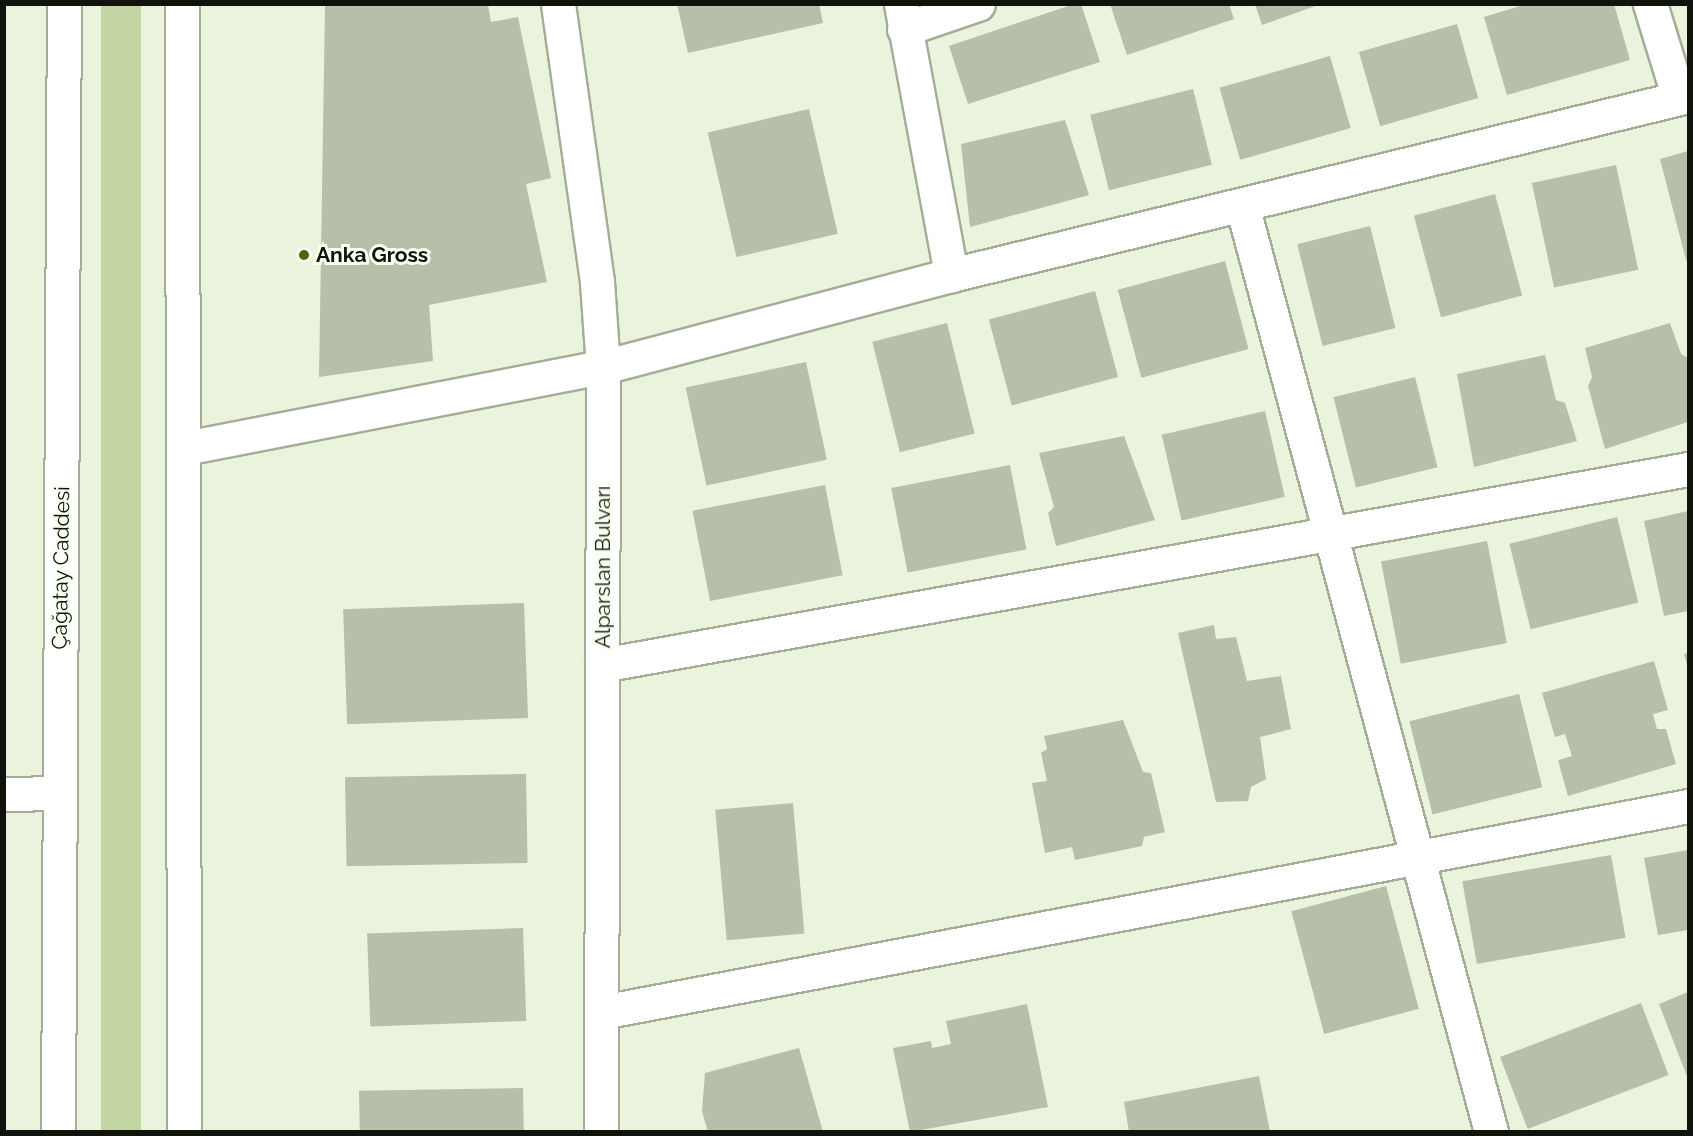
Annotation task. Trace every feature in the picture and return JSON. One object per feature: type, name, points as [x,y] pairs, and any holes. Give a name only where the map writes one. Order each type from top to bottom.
[{"type":"street","name":"Çağatay Caddesi","points":[[58,1131],[64,4]]},
{"type":"street","points":[[182,4],[185,448],[184,1131]]},
{"type":"street","name":"Alparslan Bulvarı","points":[[558,4],[597,282],[603,367],[602,1131]]},
{"type":"street","points":[[951,275],[902,17],[978,4]]},
{"type":"street","points":[[185,448],[603,367],[951,275],[1684,97],[1650,4]]},
{"type":"street","points":[[1242,205],[1491,1131]]},
{"type":"street","points":[[602,665],[1689,470]]},
{"type":"street","points":[[4,794],[59,793]]},
{"type":"street","points":[[602,1012],[1419,860],[1689,806]]},
{"type":"green space","points":[[101,5],[141,5],[141,1131],[101,1131]]},
{"type":"building","points":[[677,4],[819,4],[823,23],[688,53]]},
{"type":"building","points":[[1074,4],[1081,4],[1100,62],[968,104],[949,46]]},
{"type":"building","points":[[1110,4],[1229,4],[1234,19],[1127,55]]},
{"type":"building","points":[[1255,4],[1318,4],[1318,5],[1262,25]]},
{"type":"building","points":[[1527,4],[1614,4],[1630,60],[1507,95],[1484,17]]},
{"type":"building","points":[[325,5],[488,5],[491,22],[518,17],[551,178],[526,184],[547,282],[429,305],[433,361],[319,377]]},
{"type":"building","points":[[1457,24],[1478,98],[1380,126],[1359,52]]},
{"type":"building","points":[[1330,56],[1351,128],[1240,160],[1219,88]]},
{"type":"building","points":[[1193,89],[1212,165],[1109,190],[1090,115]]},
{"type":"building","points":[[809,109],[838,234],[736,257],[708,132]]},
{"type":"building","points":[[1065,120],[1089,195],[970,227],[961,144]]},
{"type":"building","points":[[1688,151],[1688,260],[1686,260],[1660,159]]},
{"type":"building","points":[[1616,165],[1638,270],[1554,288],[1532,183]]},
{"type":"building","points":[[1495,194],[1522,295],[1441,317],[1414,216]]},
{"type":"building","points":[[1370,226],[1395,328],[1323,346],[1297,244]]},
{"type":"building","points":[[1225,261],[1249,349],[1141,378],[1118,290]]},
{"type":"building","points":[[1095,291],[1118,377],[1012,405],[989,319]]},
{"type":"building","points":[[947,323],[975,434],[900,452],[872,342]]},
{"type":"building","points":[[1670,323],[1681,354],[1688,358],[1688,422],[1605,449],[1588,386],[1592,377],[1585,348]]},
{"type":"building","points":[[1545,355],[1556,400],[1565,403],[1577,441],[1474,467],[1457,374]]},
{"type":"building","points":[[806,362],[827,460],[706,485],[686,388]]},
{"type":"building","points":[[1415,377],[1437,467],[1356,488],[1333,397]]},
{"type":"building","points":[[1265,411],[1285,497],[1182,521],[1162,435]]},
{"type":"building","points":[[1124,436],[1155,520],[1056,546],[1048,513],[1054,507],[1039,453]]},
{"type":"building","points":[[1010,465],[1026,549],[908,573],[891,488]]},
{"type":"building","points":[[825,485],[843,575],[710,601],[692,511]]},
{"type":"building","points":[[1688,511],[1688,611],[1664,616],[1644,521]]},
{"type":"building","points":[[1617,517],[1638,602],[1531,629],[1509,544]]},
{"type":"building","points":[[1487,541],[1507,643],[1401,664],[1381,562]]},
{"type":"building","points":[[524,603],[528,718],[347,724],[343,609]]},
{"type":"building","points":[[1214,625],[1216,639],[1236,637],[1247,681],[1281,676],[1291,729],[1260,737],[1266,779],[1251,787],[1248,801],[1216,802],[1178,633]]},
{"type":"building","points":[[1688,653],[1688,668],[1684,654]]},
{"type":"building","points":[[1654,661],[1668,710],[1653,714],[1657,729],[1666,729],[1676,764],[1568,796],[1558,760],[1572,756],[1565,734],[1555,737],[1542,693]]},
{"type":"building","points":[[1519,694],[1542,787],[1433,814],[1409,721]]},
{"type":"building","points":[[1123,720],[1143,772],[1151,773],[1165,832],[1144,837],[1142,846],[1075,860],[1072,847],[1045,853],[1032,783],[1047,781],[1041,753],[1047,749],[1044,736]]},
{"type":"building","points":[[526,774],[528,863],[347,866],[345,777]]},
{"type":"building","points":[[793,803],[804,934],[727,940],[715,810]]},
{"type":"building","points":[[1688,850],[1688,930],[1658,935],[1644,858]]},
{"type":"building","points":[[1611,855],[1626,938],[1477,964],[1462,881]]},
{"type":"building","points":[[1386,886],[1419,1009],[1324,1034],[1291,911]]},
{"type":"building","points":[[523,928],[526,1021],[370,1026],[367,933]]},
{"type":"building","points":[[1688,992],[1688,1079],[1659,1004]]},
{"type":"building","points":[[1641,1003],[1669,1075],[1528,1129],[1500,1057]]},
{"type":"building","points":[[1027,1004],[1048,1107],[910,1132],[893,1048],[931,1041],[932,1048],[951,1044],[946,1021]]},
{"type":"building","points":[[799,1048],[823,1132],[708,1132],[702,1111],[705,1073]]},
{"type":"building","points":[[1259,1076],[1270,1132],[1129,1132],[1124,1102]]},
{"type":"building","points":[[523,1088],[524,1132],[360,1132],[359,1091]]},
{"type":"place","name":"Anka Gross","points":[[304,255]]}]
